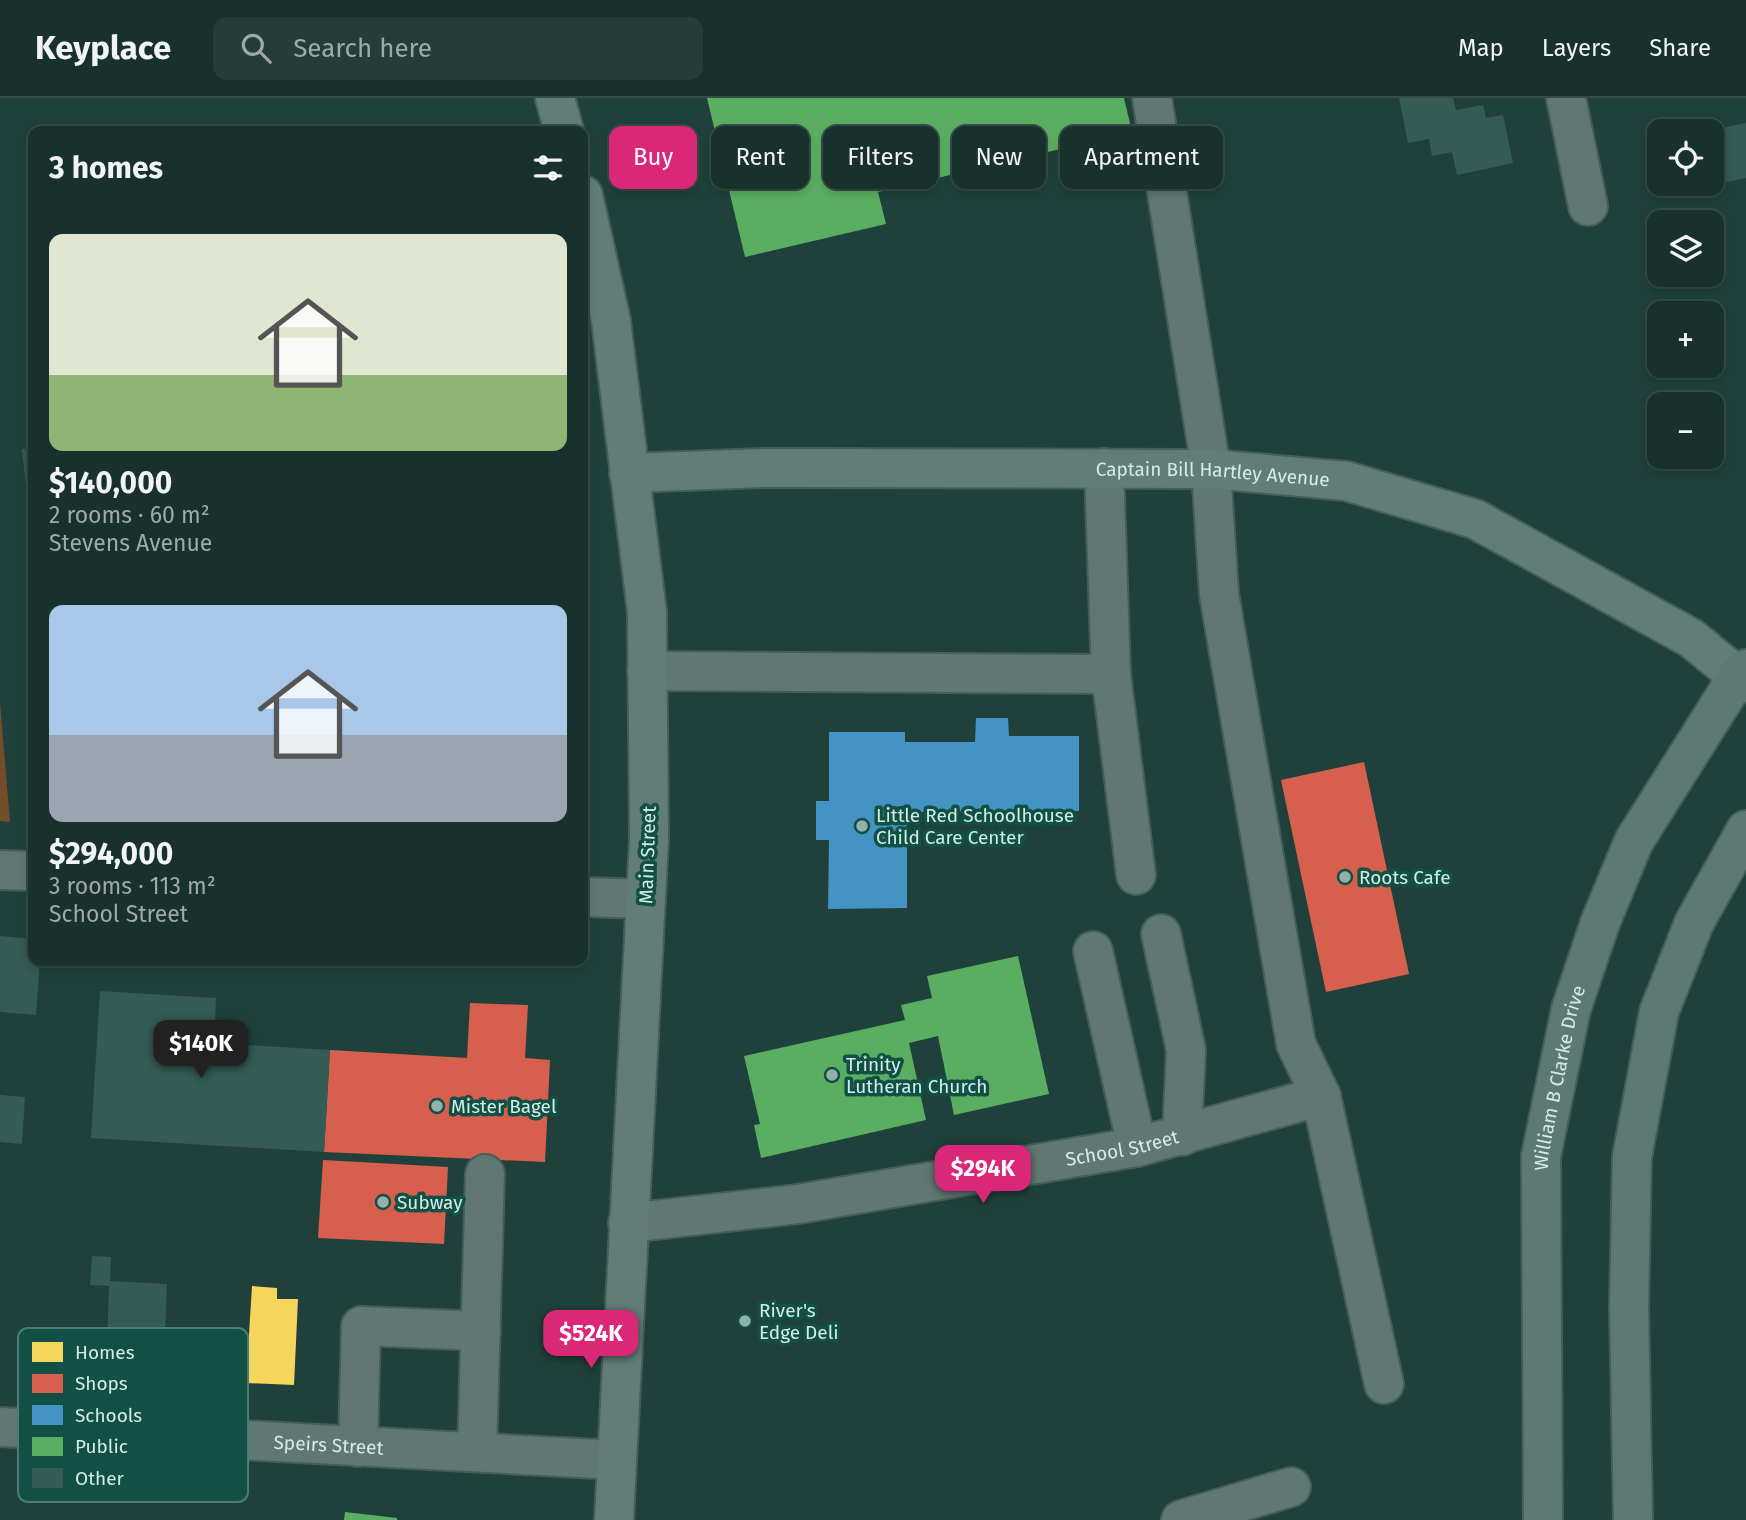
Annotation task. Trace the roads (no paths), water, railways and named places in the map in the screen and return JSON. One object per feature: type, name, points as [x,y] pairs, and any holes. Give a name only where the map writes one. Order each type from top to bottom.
[{"type":"highway","name":"William B Clarke Drive","points":[[1543,1520],[1541,1156],[1571,1009],[1600,923],[1634,841],[1743,676]]},
{"type":"highway","points":[[1633,1520],[1629,1306],[1632,1157],[1659,1012],[1694,923],[1746,830]]},
{"type":"main road","points":[[555,98],[563,126]]},
{"type":"main road","name":"Main Street","points":[[588,218],[611,321],[648,612],[649,839],[614,1520]]},
{"type":"main road","name":"Captain Bill Hartley Avenue","points":[[629,473],[764,468],[1211,469],[1346,481],[1475,519],[1691,638],[1743,676]]},
{"type":"street","points":[[1152,98],[1211,469],[1219,594],[1296,1044],[1321,1096],[1384,1384]]},
{"type":"street","points":[[1566,98],[1588,206]]},
{"type":"street","points":[[1104,468],[1111,674],[1136,875]]},
{"type":"street","points":[[647,671],[1111,674]]},
{"type":"street","points":[[0,870],[28,871]]},
{"type":"street","points":[[588,897],[646,899]]},
{"type":"street","points":[[1161,934],[1186,1050],[1182,1136]]},
{"type":"street","points":[[1093,951],[1138,1147]]},
{"type":"street","name":"School Street","points":[[628,1223],[811,1202],[1138,1147],[1321,1096]]},
{"type":"street","points":[[477,1452],[485,1174]]},
{"type":"street","points":[[358,1447],[361,1325],[481,1331]]},
{"type":"street","name":"Speirs Street","points":[[0,1427],[18,1428]]},
{"type":"street","name":"Speirs Street","points":[[248,1441],[616,1460]]},
{"type":"street","points":[[1181,1520],[1292,1487]]},
{"type":"place","name":"Little Red Schoolhouse Child Care Center","points":[[862,826]]},
{"type":"place","name":"Roots Cafe","points":[[1345,877]]},
{"type":"place","name":"Trinity Lutheran Church","points":[[832,1075]]},
{"type":"place","name":"Mister Bagel","points":[[437,1106]]},
{"type":"place","name":"Subway","points":[[383,1202]]},
{"type":"place","name":"River's Edge Deli","points":[[745,1321]]}]
